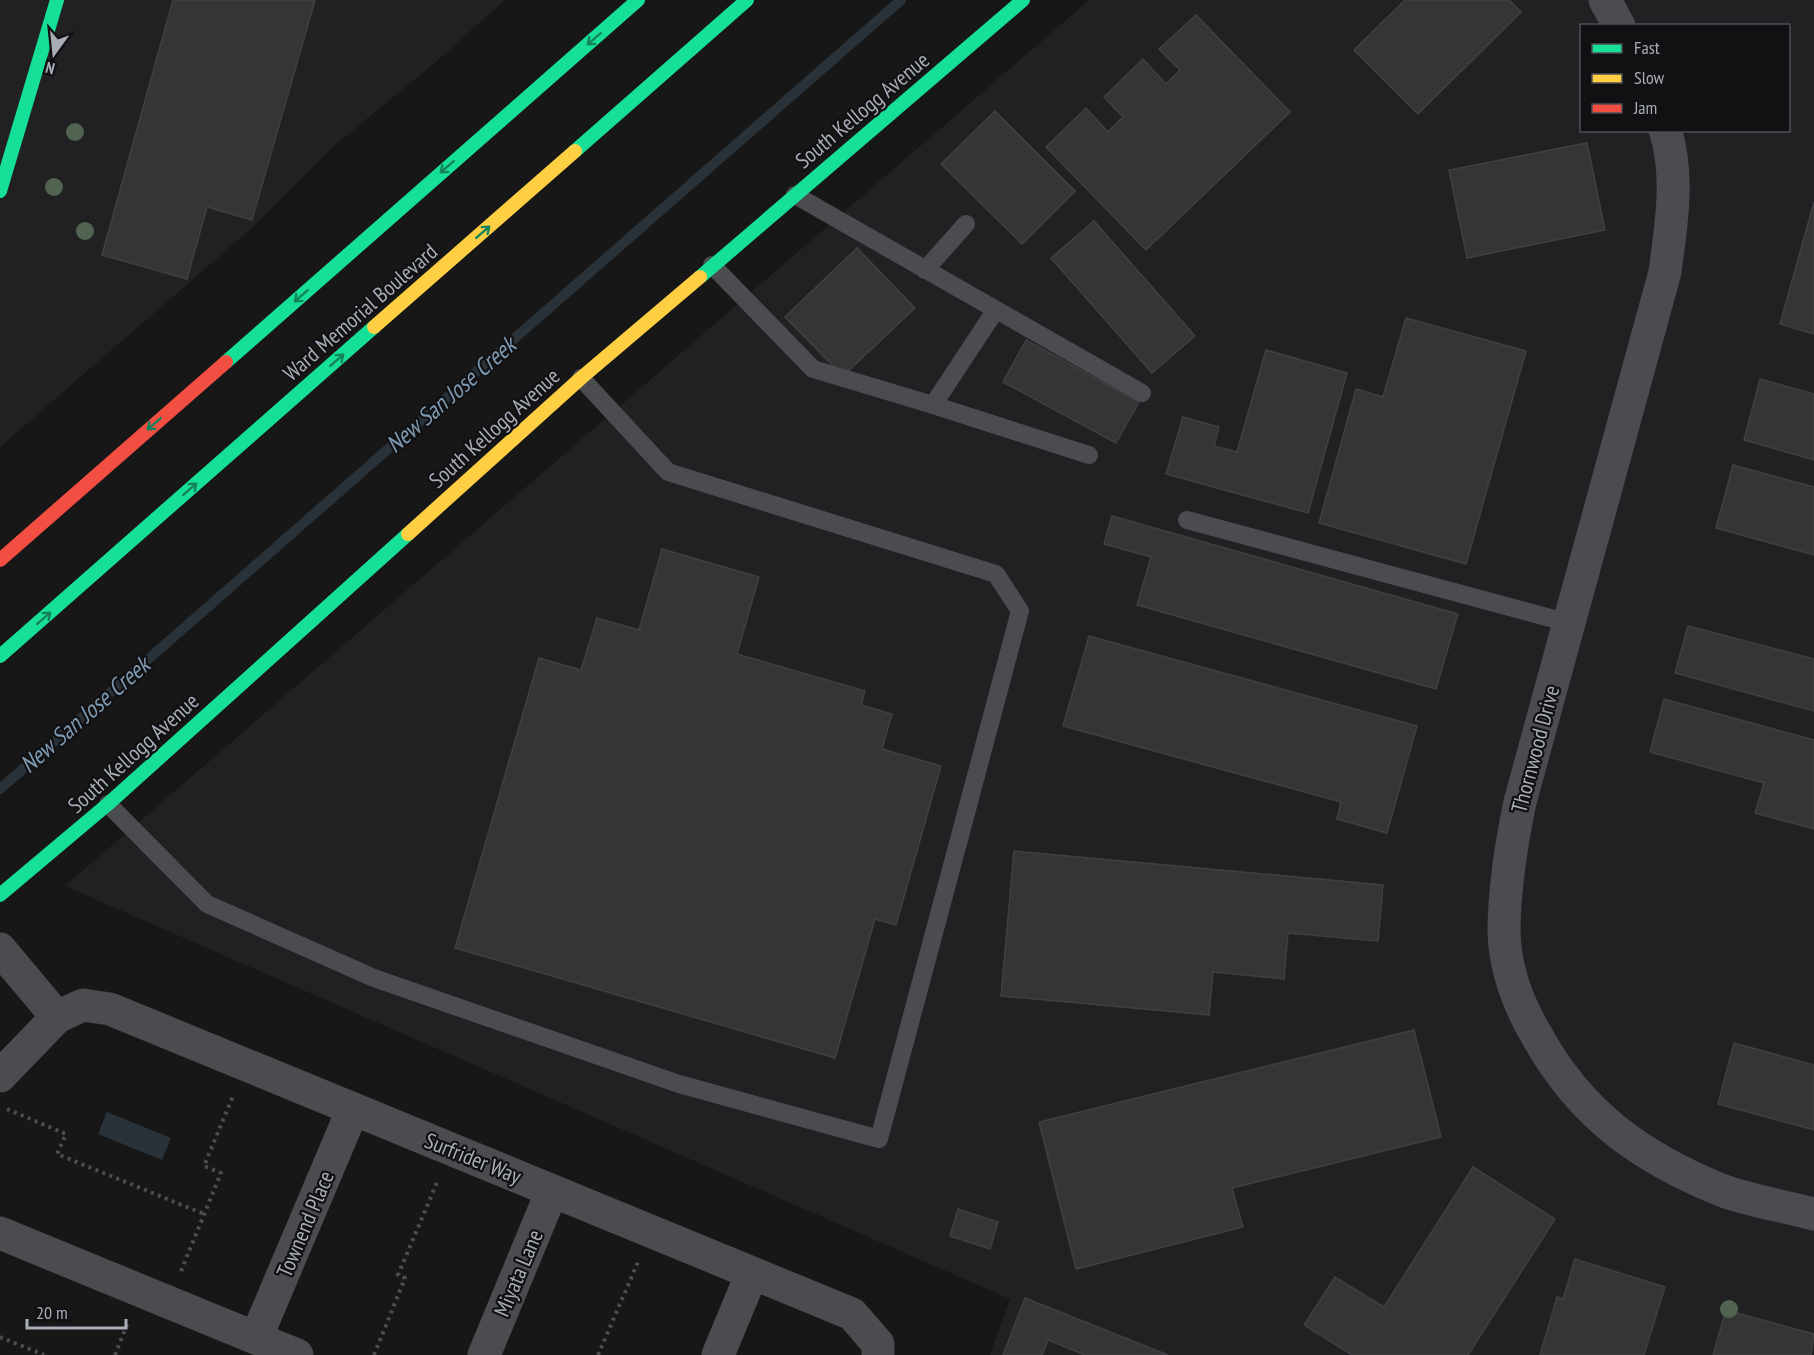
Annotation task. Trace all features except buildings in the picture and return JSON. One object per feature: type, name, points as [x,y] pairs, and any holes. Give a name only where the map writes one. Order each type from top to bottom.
[{"type":"main road","points":[[0,191],[57,0]]},
{"type":"main road","points":[[0,560],[638,0]]},
{"type":"main road","name":"Ward Memorial Boulevard","points":[[0,656],[747,0]]},
{"type":"main road","name":"South Kellogg Avenue","points":[[0,895],[108,804],[581,378],[1023,0]]},
{"type":"street","points":[[1605,0],[1618,24]]},
{"type":"street","name":"Thornwood Drive","points":[[1666,132],[1669,144],[1673,203],[1665,272],[1520,802],[1509,855],[1504,934],[1510,975],[1527,1019],[1553,1066],[1589,1110],[1628,1141],[1673,1167],[1723,1191],[1814,1214]]},
{"type":"street","points":[[0,949],[57,1017],[0,1076]]},
{"type":"street","name":"Surfrider Way","points":[[57,1017],[83,1005],[110,1009],[246,1064],[852,1314],[878,1350]]},
{"type":"street","name":"Townend Place","points":[[256,1338],[353,1109]]},
{"type":"street","name":"Miyata Lane","points":[[484,1355],[552,1191]]},
{"type":"street","points":[[0,1233],[297,1355]]},
{"type":"street","points":[[718,1355],[752,1273]]},
{"type":"lane","points":[[795,195],[994,311],[1142,393]]},
{"type":"lane","points":[[925,270],[966,224]]},
{"type":"lane","points":[[712,265],[813,369],[1089,455]]},
{"type":"lane","points":[[933,405],[994,311]]},
{"type":"lane","points":[[108,804],[207,904],[374,978],[679,1084],[879,1139],[1020,611],[996,574],[668,472],[581,378]]},
{"type":"lane","points":[[1187,520],[1569,623]]},
{"type":"path","points":[[167,1302],[221,1173],[204,1166],[246,1064]]},
{"type":"path","points":[[0,1106],[66,1134],[57,1154],[204,1214]]},
{"type":"path","points":[[374,1355],[405,1278],[398,1275],[451,1149]]},
{"type":"path","points":[[598,1355],[652,1232]]},
{"type":"path","points":[[0,1336],[44,1355]]},
{"type":"shaded area","points":[[0,0],[505,0],[429,68],[336,144],[253,227],[0,447]]},
{"type":"shaded area","points":[[1089,0],[1814,0],[1814,1355],[990,1355],[1010,1299],[65,886]]},
{"type":"shaded area","points":[[107,1112],[171,1138],[162,1160],[98,1134]]},
{"type":"waterway","name":"New San Jose Creek","points":[[0,789],[901,0]]},
{"type":"traffic: fast","points":[[0,191],[57,0]]},
{"type":"traffic: fast","points":[[226,362],[638,0]]},
{"type":"traffic: fast","points":[[575,151],[747,0]]},
{"type":"traffic: fast","points":[[700,277],[1023,0]]},
{"type":"traffic: fast","points":[[0,656],[374,327]]},
{"type":"traffic: fast","points":[[0,895],[108,804],[408,534]]},
{"type":"traffic: slow","points":[[374,327],[575,151]]},
{"type":"traffic: slow","points":[[408,534],[581,378],[700,277]]},
{"type":"traffic: jam","points":[[0,560],[226,362]]}]
